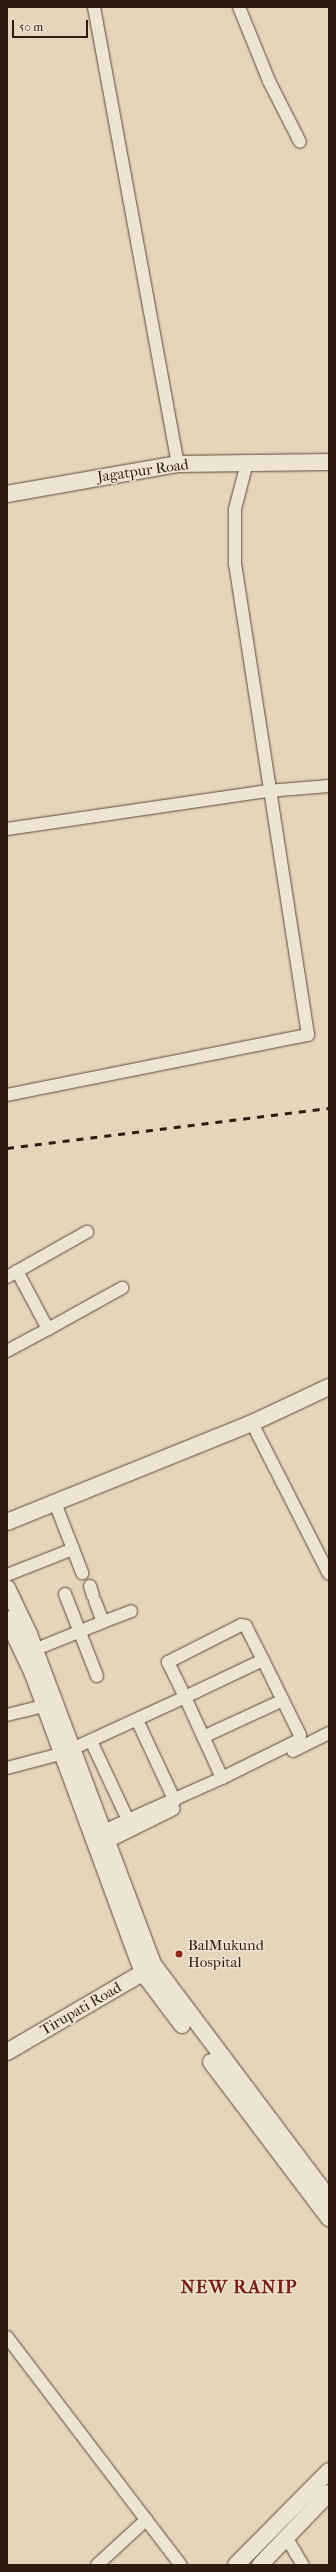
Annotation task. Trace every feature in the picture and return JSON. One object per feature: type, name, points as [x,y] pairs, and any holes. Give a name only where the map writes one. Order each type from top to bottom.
[{"type":"street","points":[[94,7],[178,464]]},
{"type":"street","points":[[239,7],[268,81],[300,142]]},
{"type":"street","name":"Jagatpur Road","points":[[7,494],[178,464],[329,462]]},
{"type":"street","points":[[7,1095],[308,1035],[268,791],[259,706],[235,563],[234,509],[248,463]]},
{"type":"street","points":[[7,829],[268,791],[329,786]]},
{"type":"street","points":[[48,1329],[12,1274],[87,1232]]},
{"type":"street","points":[[7,1351],[122,1288]]},
{"type":"street","points":[[7,1522],[252,1423],[329,1387]]},
{"type":"street","points":[[252,1423],[329,1574]]},
{"type":"street","points":[[55,1503],[82,1573]]},
{"type":"street","points":[[7,1575],[73,1549]]},
{"type":"street","points":[[7,1588],[34,1650],[66,1751]]},
{"type":"street","points":[[65,1594],[98,1676]]},
{"type":"street","points":[[93,1594],[103,1622]]},
{"type":"street","points":[[34,1650],[131,1611]]},
{"type":"street","points":[[7,1619],[44,1706],[66,1751],[102,1840],[148,1969],[329,2218]]},
{"type":"street","points":[[102,1840],[128,1820],[175,1801],[222,1778],[301,1738],[263,1660],[243,1625],[172,1657],[168,1662],[222,1778]]},
{"type":"street","points":[[7,1768],[66,1751],[91,1741],[263,1660]]},
{"type":"street","points":[[203,1737],[283,1700]]},
{"type":"street","points":[[7,1715],[44,1706]]},
{"type":"street","points":[[137,1720],[175,1801]]},
{"type":"street","points":[[102,1840],[329,1733]]},
{"type":"street","points":[[91,1741],[128,1820]]},
{"type":"street","points":[[148,1969],[329,2198]]},
{"type":"street","name":"Tirupati Road","points":[[7,2052],[148,1969]]},
{"type":"street","points":[[7,2337],[180,2565]]},
{"type":"street","points":[[236,2565],[329,2472]]},
{"type":"street","points":[[260,2565],[329,2493]]},
{"type":"street","points":[[97,2565],[146,2520]]},
{"type":"street","points":[[286,2537],[304,2565]]},
{"type":"railway","points":[[7,1148],[329,1108]]},
{"type":"place","name":"BalMukund Hospital","points":[[179,1954]]},
{"type":"district","name":"NEW RANIP","points":[[239,2288]]}]
